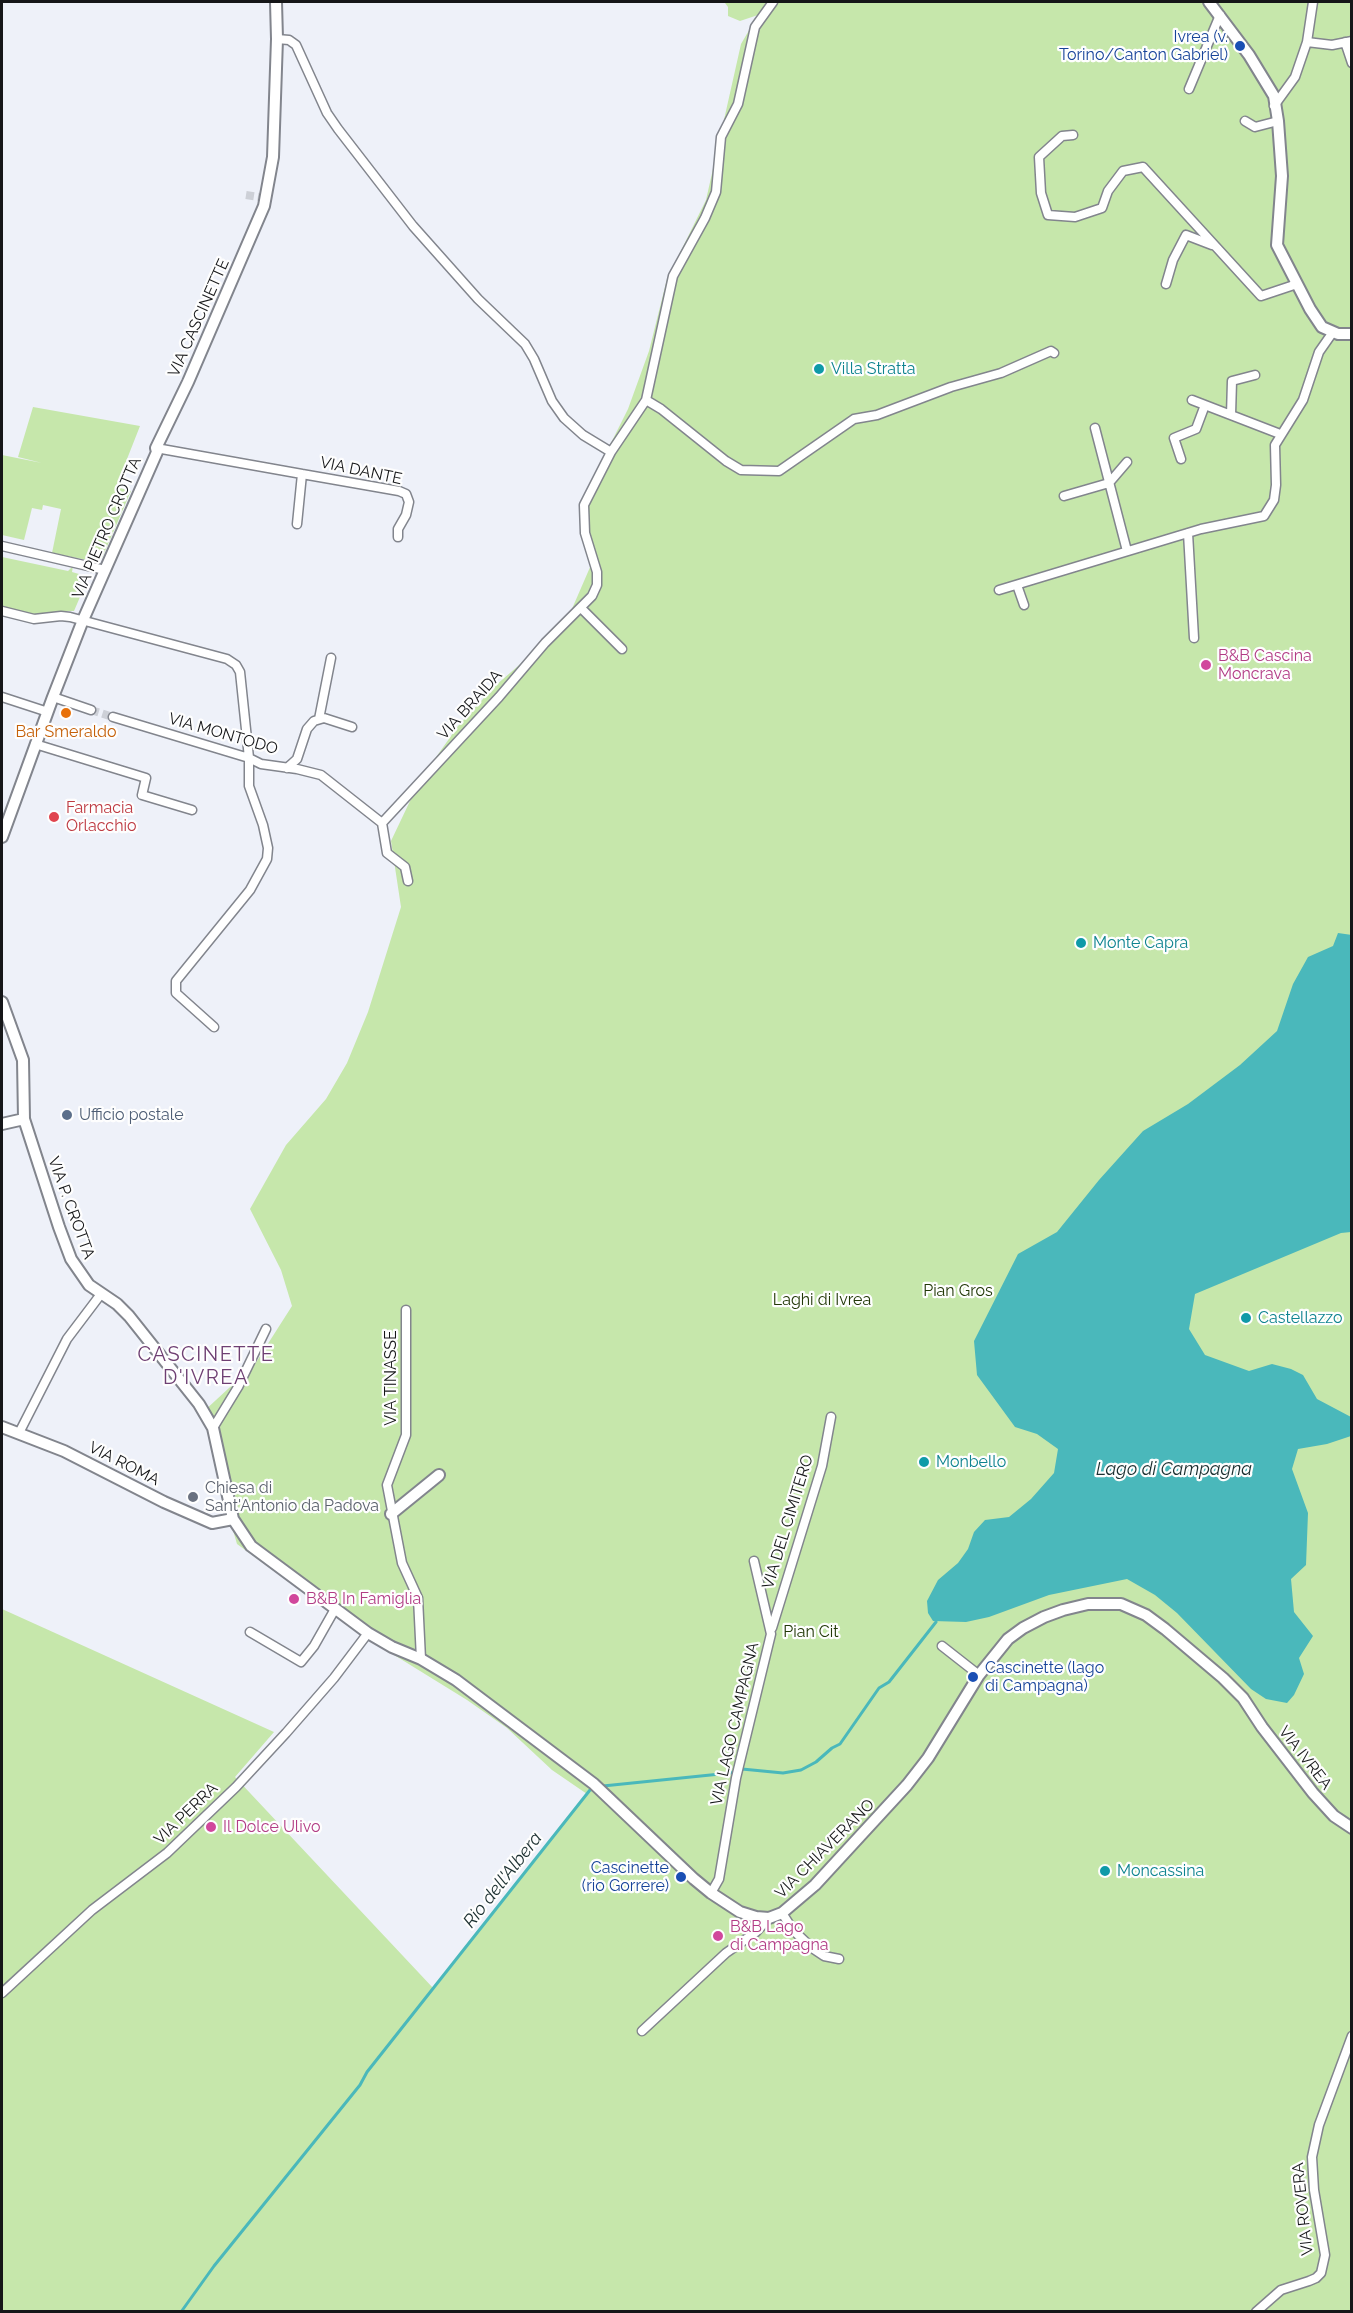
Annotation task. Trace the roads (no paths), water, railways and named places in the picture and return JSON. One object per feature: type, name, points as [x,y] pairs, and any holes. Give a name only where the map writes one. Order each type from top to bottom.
[{"type":"street","name":"VIA CASCINETTE","points":[[156,448],[196,364],[262,198],[273,157],[276,2]]},
{"type":"street","name":"VIA BRAIDA","points":[[382,824],[545,643],[592,596],[597,585],[597,572],[585,533],[584,505],[611,452],[646,400],[652,381],[673,276],[705,218],[716,192],[722,137],[738,104],[755,27],[773,2]]},
{"type":"street","points":[[1209,2],[1268,84],[1274,96],[1282,177],[1277,244],[1310,309],[1322,327],[1338,334],[1352,334]]},
{"type":"street","points":[[1274,106],[1295,76],[1307,42],[1313,2]]},
{"type":"street","points":[[1189,89],[1220,15]]},
{"type":"street","points":[[277,39],[289,40],[296,45],[327,113],[413,226],[478,299],[525,344],[552,401],[564,418],[583,435],[611,452]]},
{"type":"street","points":[[1307,42],[1332,45],[1348,42],[1352,63]]},
{"type":"street","points":[[1245,121],[1255,127],[1278,121]]},
{"type":"street","points":[[1073,135],[1062,136],[1039,157],[1041,193],[1048,214],[1075,217],[1102,208],[1108,191],[1123,171],[1143,166],[1261,296],[1297,284]]},
{"type":"street","points":[[1166,284],[1173,260],[1186,235],[1215,246]]},
{"type":"street","points":[[999,590],[1188,533],[1264,516],[1274,500],[1275,445],[1303,400],[1319,352],[1333,332]]},
{"type":"street","points":[[646,400],[741,470],[779,471],[854,419],[878,415],[951,387],[1001,373],[1051,351],[1054,353]]},
{"type":"street","points":[[1231,415],[1232,381],[1255,375]]},
{"type":"street","points":[[1192,400],[1280,434]]},
{"type":"street","points":[[1181,459],[1174,438],[1196,429],[1205,405]]},
{"type":"street","points":[[1095,428],[1127,551]]},
{"type":"street","name":"VIA DANTE","points":[[156,448],[399,491],[406,494],[409,501],[398,529],[398,537]]},
{"type":"street","name":"VIA PIETRO CROTTA","points":[[2,837],[83,620],[157,452],[156,448]]},
{"type":"street","points":[[1064,496],[1109,483],[1127,462]]},
{"type":"street","name":"VIA DANTE","points":[[297,524],[302,474]]},
{"type":"street","points":[[1188,533],[1194,638]]},
{"type":"street","points":[[2,546],[105,570]]},
{"type":"street","points":[[1017,585],[1024,606]]},
{"type":"street","points":[[581,608],[622,649]]},
{"type":"street","points":[[2,611],[34,619],[61,616],[83,620]]},
{"type":"street","name":"VIA PIETRO CROTTA","points":[[83,620],[227,658],[236,665],[240,672],[249,758]]},
{"type":"street","points":[[319,719],[331,658]]},
{"type":"street","points":[[2,697],[48,712]]},
{"type":"street","points":[[53,697],[91,710]]},
{"type":"street","name":"VIA MONTODO","points":[[112,717],[249,758],[261,764],[321,775],[382,824]]},
{"type":"street","points":[[287,768],[297,759],[307,729],[314,721],[324,718],[352,727]]},
{"type":"street","points":[[35,744],[146,778],[142,795],[192,810]]},
{"type":"street","points":[[214,1027],[176,993],[176,981],[250,890],[264,869],[268,848],[263,825],[249,786],[249,758]]},
{"type":"street","points":[[382,824],[387,853],[405,867],[408,880]]},
{"type":"street","name":"VIA P. CROTTA","points":[[2,1002],[23,1060],[24,1119],[65,1245],[76,1269],[89,1285],[117,1304],[148,1338],[199,1404],[213,1428],[233,1519]]},
{"type":"street","points":[[2,1124],[24,1119]]},
{"type":"street","points":[[19,1433],[67,1339],[101,1294]]},
{"type":"street","name":"VIA TINASSE","points":[[406,1310],[406,1435],[388,1479],[391,1514],[402,1563],[418,1598],[421,1659]]},
{"type":"street","points":[[213,1428],[238,1387],[266,1329]]},
{"type":"street","name":"VIA DEL CIMITERO","points":[[771,1634],[822,1466],[831,1417]]},
{"type":"street","name":"VIA ROMA","points":[[2,1427],[64,1451],[212,1523],[233,1519]]},
{"type":"street","points":[[391,1514],[439,1475]]},
{"type":"street","name":"VIA CHIAVERANO","points":[[233,1519],[252,1546],[369,1633],[392,1647],[421,1659],[456,1680],[597,1788],[711,1893],[740,1912],[756,1917],[769,1918],[782,1913],[815,1885],[907,1785],[928,1758],[979,1675],[1008,1639],[1044,1617],[1088,1604],[1120,1604],[1146,1615],[1165,1629],[1243,1698]]},
{"type":"street","name":"VIA LAGO CAMPAGNA","points":[[711,1893],[719,1879],[738,1766],[771,1634],[754,1561]]},
{"type":"street","points":[[250,1632],[301,1662],[314,1646],[335,1609]]},
{"type":"street","name":"VIA PERRA","points":[[2,1993],[92,1910],[167,1853],[236,1787],[309,1707],[369,1633]]},
{"type":"street","points":[[942,1646],[979,1675]]},
{"type":"street","name":"VIA IVREA","points":[[1243,1698],[1262,1727],[1313,1793],[1334,1816],[1352,1828]]},
{"type":"street","points":[[782,1913],[793,1930],[812,1948],[824,1956],[839,1959]]},
{"type":"street","points":[[642,2031],[726,1953],[756,1932],[769,1918]]},
{"type":"street","name":"VIA ROVERA","points":[[1257,2312],[1281,2290],[1310,2282],[1321,2273],[1325,2255],[1314,2190],[1312,2157],[1319,2125],[1352,2036]]},
{"type":"water","name":"Lago di Campagna","points":[[1338,933],[1352,935],[1351,1232],[1341,1233],[1195,1294],[1189,1329],[1205,1355],[1249,1371],[1272,1364],[1291,1369],[1303,1375],[1317,1399],[1351,1417],[1351,1436],[1327,1444],[1298,1449],[1292,1469],[1308,1513],[1306,1565],[1291,1579],[1294,1612],[1313,1636],[1299,1658],[1304,1674],[1294,1695],[1287,1703],[1266,1699],[1251,1689],[1177,1613],[1155,1595],[1127,1579],[1049,1595],[989,1617],[966,1622],[933,1621],[928,1613],[927,1601],[938,1580],[958,1563],[968,1549],[974,1532],[985,1520],[1009,1517],[1031,1499],[1054,1473],[1058,1449],[1037,1434],[1015,1427],[977,1375],[974,1341],[1018,1254],[1057,1232],[1143,1131],[1188,1104],[1240,1065],[1277,1031],[1293,984],[1308,957],[1333,946]]},
{"type":"waterway","name":"Rio dell'Albera","points":[[181,2312],[214,2266],[360,2085],[367,2072],[590,1790],[603,1786],[730,1773],[742,1769],[783,1773],[801,1770],[840,1744],[879,1688],[889,1682],[936,1622]]},
{"type":"tunnel","points":[[246,195],[259,197]]},
{"type":"tunnel","points":[[91,710],[113,717]]},
{"type":"place","name":"Ivrea (v. Torino/Canton Gabriel)","points":[[1240,46]]},
{"type":"place","name":"Villa Stratta","points":[[819,369]]},
{"type":"place","name":"B&B Cascina Moncrava","points":[[1206,665]]},
{"type":"place","name":"Bar Smeraldo","points":[[66,713]]},
{"type":"place","name":"Farmacia Orlacchio","points":[[54,817]]},
{"type":"place","name":"Monte Capra","points":[[1081,943]]},
{"type":"place","name":"Ufficio postale","points":[[67,1115]]},
{"type":"place","name":"Castellazzo","points":[[1246,1318]]},
{"type":"place","name":"Monbello","points":[[924,1462]]},
{"type":"place","name":"Chiesa di Sant'Antonio da Padova","points":[[193,1497]]},
{"type":"place","name":"B&B In Famiglia","points":[[294,1599]]},
{"type":"place","name":"Cascinette (lago di Campagna)","points":[[973,1677]]},
{"type":"place","name":"Il Dolce Ulivo","points":[[211,1827]]},
{"type":"place","name":"Moncassina","points":[[1105,1871]]},
{"type":"place","name":"Cascinette (rio Gorrere)","points":[[681,1877]]},
{"type":"place","name":"B&B Lago di Campagna","points":[[718,1936]]},
{"type":"district","name":"CASCINETTE D'IVREA","points":[[206,1366]]},
{"type":"park label","name":"Pian Gros","points":[[958,1291]]},
{"type":"park label","name":"Laghi di Ivrea","points":[[822,1300]]},
{"type":"park label","name":"Pian Cit","points":[[811,1632]]}]
